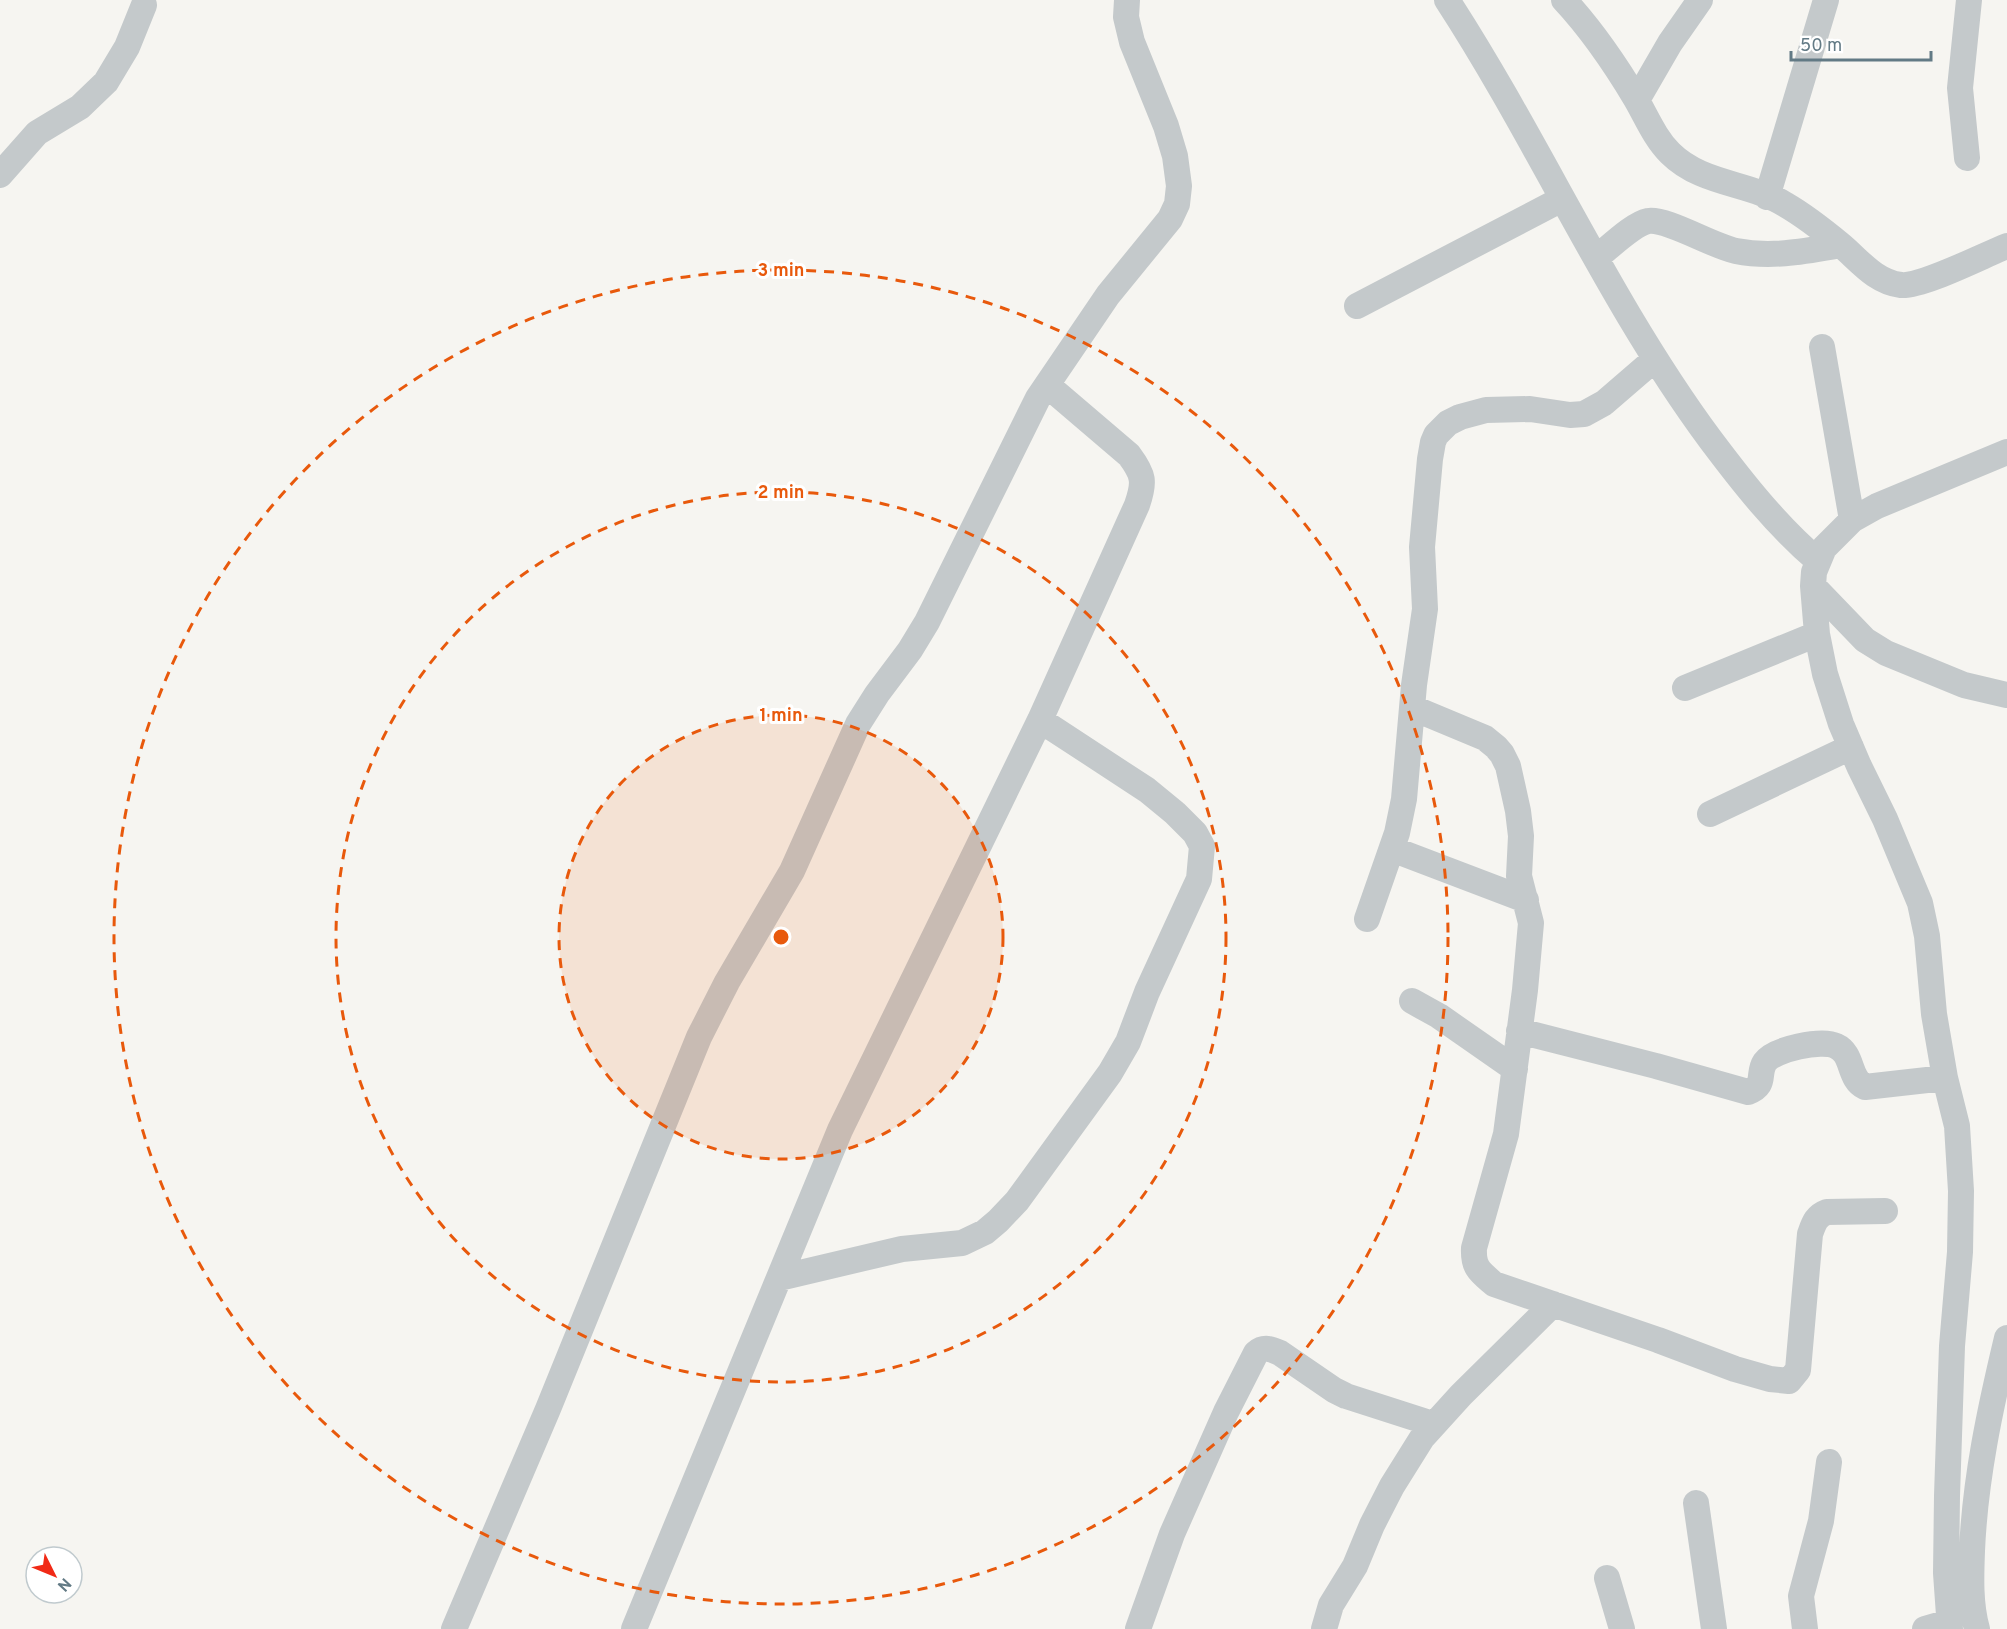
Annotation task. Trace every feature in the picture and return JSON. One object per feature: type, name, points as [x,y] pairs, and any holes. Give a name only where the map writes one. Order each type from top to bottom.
[{"type":"street","points":[[454,1629],[548,1409],[699,1037],[727,982],[792,871],[858,724],[927,622],[1038,398],[1108,294],[1170,219],[1177,204],[1179,186],[1175,156],[1166,126],[1132,42],[1126,16],[1127,0]]},
{"type":"street","points":[[1447,0],[1497,78],[1562,199],[1655,359],[1683,402],[1757,501],[1818,561]]},
{"type":"street","points":[[1564,0],[1585,22],[1637,100],[1654,133],[1669,153],[1690,170],[1784,204],[1841,245],[1879,278],[1890,283],[1914,284],[2007,246]]},
{"type":"street","points":[[1637,100],[1670,43],[1700,0]]},
{"type":"street","points":[[1767,197],[1826,0]]},
{"type":"street","points":[[1967,158],[1960,88],[1969,0]]},
{"type":"street","points":[[0,175],[37,132],[80,107],[106,82],[127,47],[144,5]]},
{"type":"street","points":[[1357,306],[1562,199]]},
{"type":"street","points":[[1596,258],[1638,225],[1655,220],[1718,246],[1751,253],[1784,255],[1841,245]]},
{"type":"street","points":[[1822,347],[1852,520]]},
{"type":"street","points":[[1367,919],[1392,849],[1404,798],[1425,609],[1422,547],[1430,459],[1436,435],[1448,423],[1460,417],[1486,410],[1584,414],[1604,403],[1655,359]]},
{"type":"street","points":[[634,1629],[840,1130],[1040,720],[1137,506],[1143,487],[1139,468],[1130,455],[1047,385]]},
{"type":"street","points":[[1942,1627],[1946,1573],[1952,1346],[1960,1252],[1961,1191],[1957,1126],[1945,1078],[1934,1014],[1927,936],[1920,903],[1885,819],[1841,724],[1825,674],[1817,634],[1813,586],[1818,561],[1824,548],[1852,520],[1877,506],[2007,452]]},
{"type":"street","points":[[1813,586],[1865,640],[1886,653],[1964,685],[2007,695]]},
{"type":"street","points":[[1685,688],[1817,634]]},
{"type":"street","points":[[1413,708],[1485,738],[1502,754],[1508,766],[1521,836],[1519,876],[1526,900],[1531,933],[1506,1134],[1479,1227],[1474,1262],[1478,1270],[1494,1284],[1735,1369],[1770,1379],[1789,1381],[1798,1370],[1810,1242],[1814,1222],[1819,1215],[1827,1212],[1885,1211]]},
{"type":"street","points":[[779,1278],[902,1249],[962,1243],[985,1232],[1017,1200],[1110,1073],[1128,1042],[1147,992],[1198,879],[1202,846],[1195,833],[1147,790],[1040,720]]},
{"type":"street","points":[[1710,814],[1851,747]]},
{"type":"street","points":[[1392,849],[1526,900]]},
{"type":"street","points":[[1412,1001],[1439,1016],[1515,1068]]},
{"type":"street","points":[[1520,1031],[1748,1092],[1758,1087],[1766,1060],[1774,1053],[1829,1043],[1839,1047],[1849,1059],[1856,1078],[1865,1087],[1945,1078]]},
{"type":"street","points":[[1324,1629],[1331,1605],[1355,1566],[1392,1486],[1422,1438],[1433,1424],[1553,1304]]},
{"type":"street","points":[[1977,1629],[1971,1581],[1974,1512],[1981,1458],[2007,1338]]},
{"type":"street","points":[[1138,1629],[1172,1534],[1226,1412],[1256,1353],[1260,1350],[1270,1349],[1280,1353],[1346,1396],[1433,1424]]},
{"type":"street","points":[[1805,1629],[1801,1596],[1821,1521],[1829,1462]]},
{"type":"street","points":[[1696,1503],[1714,1629]]},
{"type":"street","points":[[1947,1512],[1974,1512]]},
{"type":"street","points":[[1607,1578],[1622,1629]]}]
